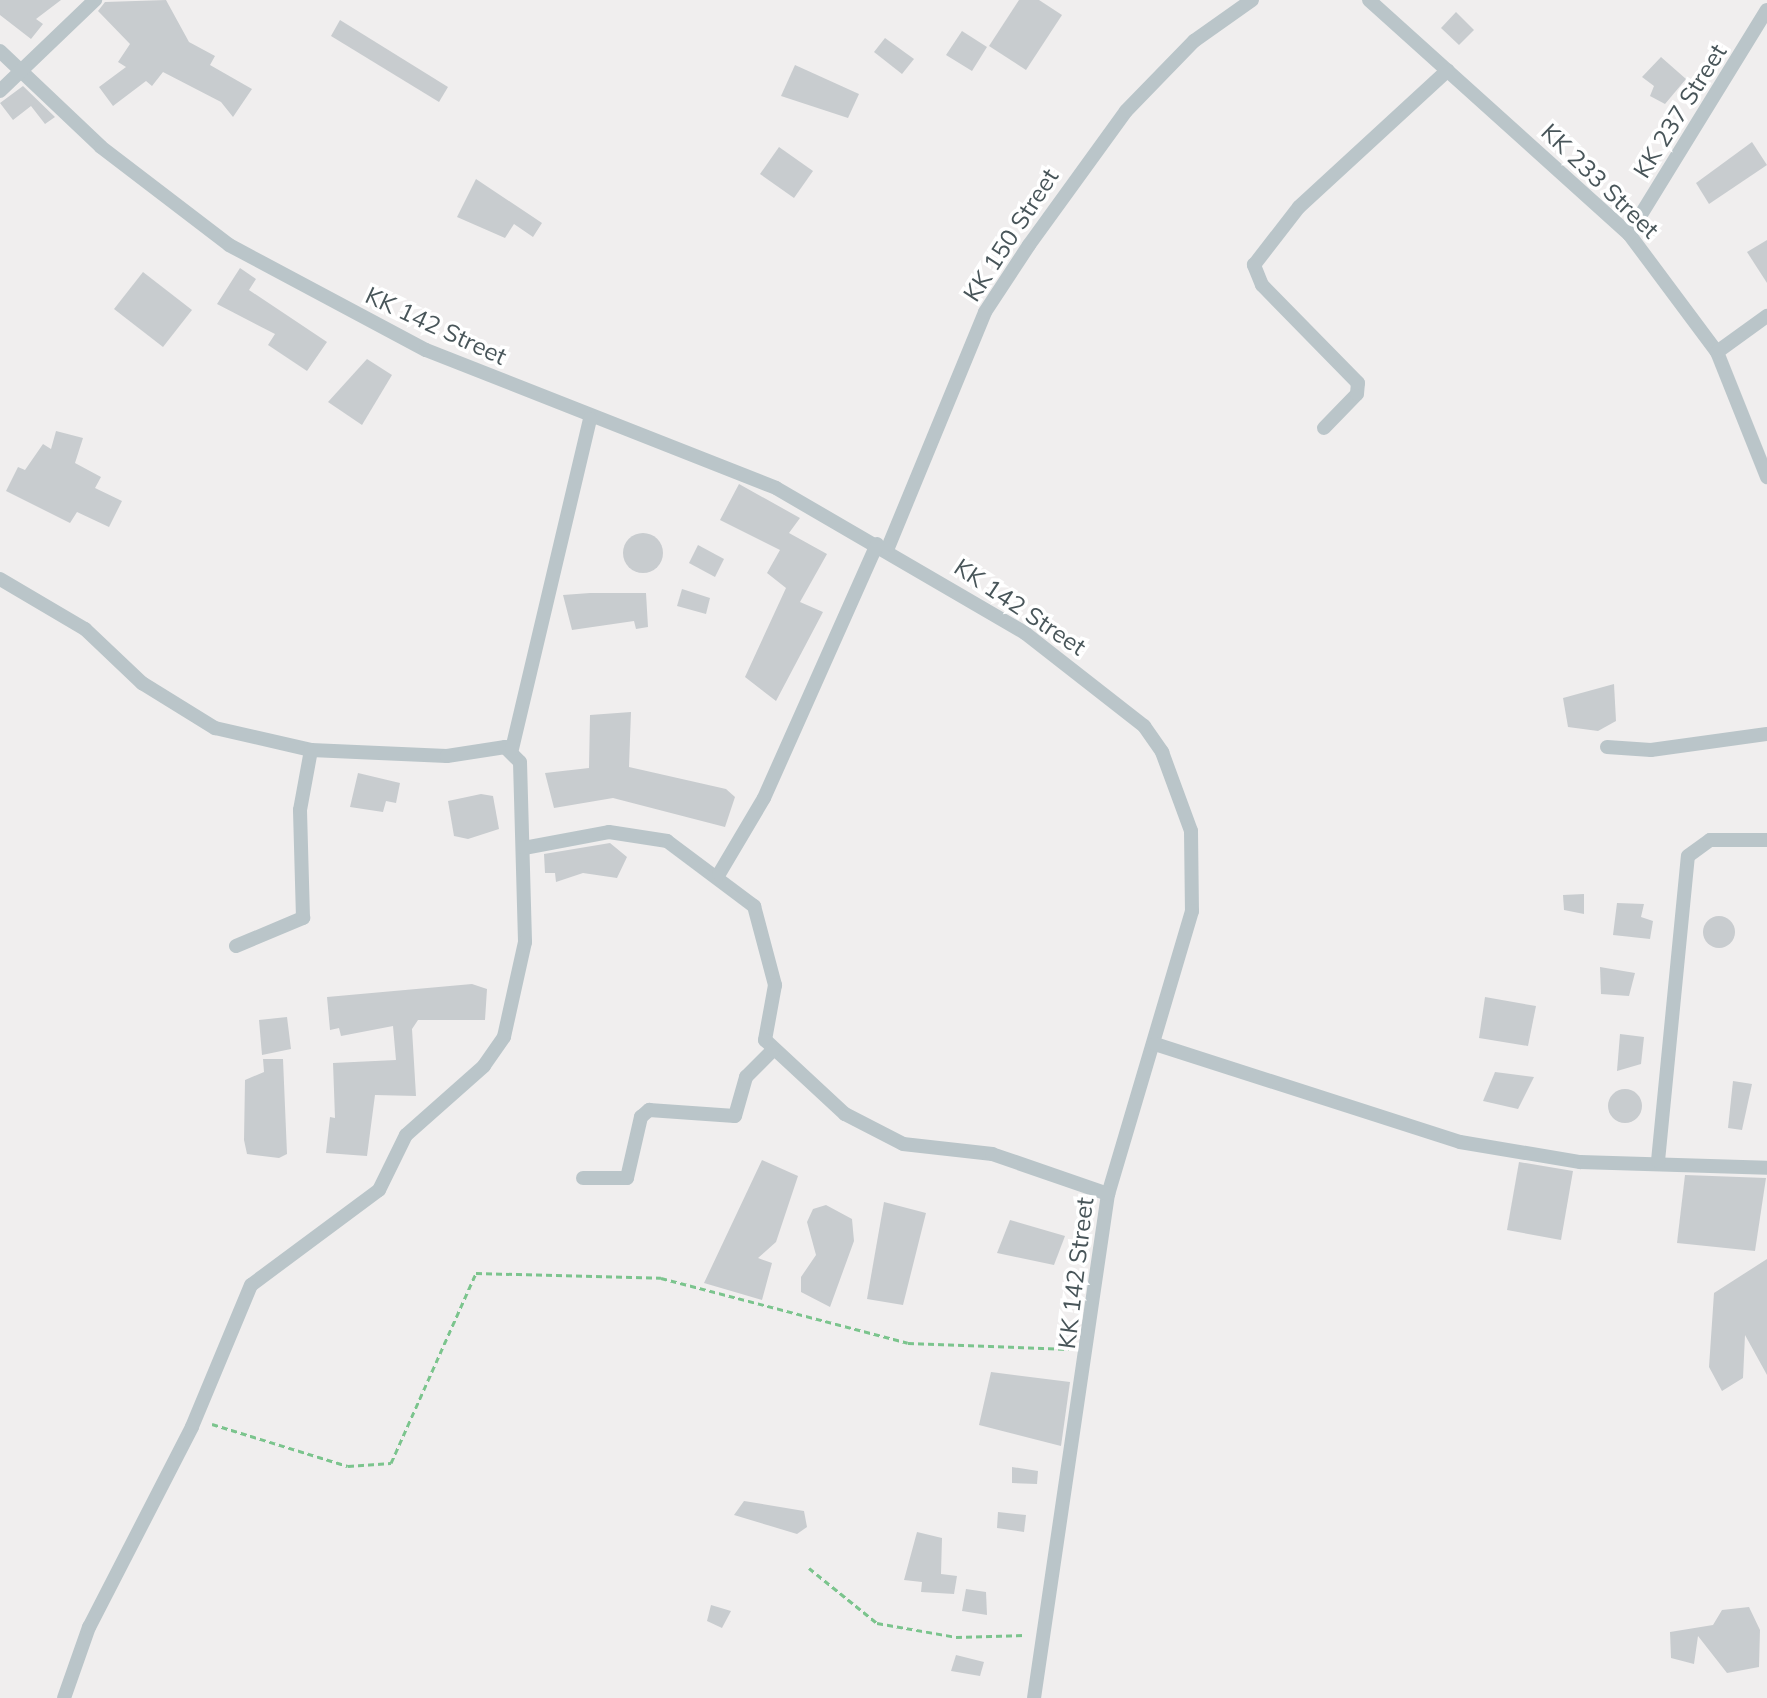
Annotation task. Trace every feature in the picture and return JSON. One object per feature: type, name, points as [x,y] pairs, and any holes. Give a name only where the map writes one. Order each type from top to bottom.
[{"type":"street","points":[[0,91],[95,0]]},
{"type":"street","name":"KK 150 Street","points":[[719,874],[764,798],[882,547],[985,312],[1029,245],[1126,111],[1194,41],[1252,0]]},
{"type":"street","name":"KK 233 Street","points":[[1369,0],[1629,234],[1717,352],[1767,477]]},
{"type":"street","name":"KK 237 Street","points":[[1629,234],[1767,10]]},
{"type":"street","name":"KK 142 Street","points":[[0,51],[101,147],[229,245],[426,350],[590,419],[737,468],[882,547],[1036,641],[1144,726],[1162,752],[1184,804],[1194,866],[1192,911],[1108,1194],[1089,1349],[1034,1698]]},
{"type":"street","points":[[1324,428],[1357,394],[1358,383],[1262,285],[1254,265],[1299,207],[1448,70]]},
{"type":"street","points":[[1717,352],[1767,316]]},
{"type":"street","points":[[64,1698],[100,1603],[195,1419],[251,1285],[379,1190],[406,1135],[495,1052],[514,1009],[525,942],[520,762],[512,749],[590,419]]},
{"type":"street","points":[[0,579],[85,629],[181,710],[215,728],[311,750],[447,756],[512,749]]},
{"type":"street","points":[[1607,747],[1651,750],[1767,734]]},
{"type":"street","points":[[236,946],[303,918],[300,810],[311,750]]},
{"type":"street","points":[[524,848],[609,832],[653,835],[719,874],[761,918],[775,985],[765,1035],[773,1050],[845,1114],[903,1144],[992,1154],[1108,1194]]},
{"type":"street","points":[[1658,1161],[1688,856],[1710,840],[1767,840]]},
{"type":"street","points":[[1155,1044],[1460,1142],[1580,1162],[1658,1161],[1767,1168]]},
{"type":"street","points":[[583,1178],[627,1178],[641,1117],[649,1110],[735,1116],[746,1077],[773,1050]]},
{"type":"path","points":[[195,1419],[348,1466],[391,1463],[476,1273],[661,1278],[908,1343],[1089,1349]]},
{"type":"path","points":[[809,1568],[877,1623],[956,1637],[1045,1634]]},
{"type":"building","points":[[0,0],[61,0],[36,19],[43,24],[31,39],[0,15]]},
{"type":"building","points":[[166,0],[189,42],[215,56],[210,65],[252,89],[233,117],[221,102],[163,72],[152,86],[146,81],[113,106],[99,87],[126,67],[118,62],[130,44],[98,11],[105,2]]},
{"type":"building","points":[[1019,0],[1039,0],[1062,15],[1026,70],[989,46]]},
{"type":"building","points":[[1456,12],[1474,30],[1459,45],[1441,28]]},
{"type":"building","points":[[340,20],[448,87],[439,102],[331,36]]},
{"type":"building","points":[[962,31],[987,47],[972,71],[946,55]]},
{"type":"building","points":[[885,38],[914,59],[902,74],[874,52]]},
{"type":"building","points":[[1661,57],[1686,79],[1665,104],[1650,96],[1654,86],[1642,77]]},
{"type":"building","points":[[795,65],[859,94],[848,118],[781,96]]},
{"type":"building","points":[[23,86],[55,117],[45,124],[31,106],[13,120],[0,103]]},
{"type":"building","points":[[1752,142],[1767,165],[1709,204],[1696,183]]},
{"type":"building","points":[[779,147],[813,171],[794,198],[760,174]]},
{"type":"building","points":[[476,179],[542,223],[533,237],[514,224],[505,238],[457,217]]},
{"type":"building","points":[[1767,240],[1767,283],[1747,252]]},
{"type":"building","points":[[240,268],[256,279],[249,290],[327,342],[307,371],[268,345],[275,334],[217,304]]},
{"type":"building","points":[[143,272],[192,310],[163,347],[114,309]]},
{"type":"building","points":[[367,359],[392,375],[362,425],[328,402]]},
{"type":"building","points":[[56,431],[83,438],[75,463],[101,477],[95,488],[122,501],[109,527],[77,512],[70,523],[6,491],[18,467],[25,470],[43,444],[51,449]]},
{"type":"building","points":[[739,484],[800,518],[789,533],[827,554],[800,602],[823,612],[776,701],[745,677],[786,588],[767,573],[780,550],[720,520]]},
{"type":"building","points":[[643,533],[657,539],[663,553],[657,567],[643,573],[629,567],[623,553],[629,539]]},
{"type":"building","points":[[698,545],[724,559],[715,577],[689,563]]},
{"type":"building","points":[[682,589],[710,598],[706,614],[677,606]]},
{"type":"building","points":[[646,593],[648,627],[636,629],[634,621],[572,630],[563,595]]},
{"type":"building","points":[[1614,684],[1616,721],[1598,731],[1568,727],[1563,698]]},
{"type":"building","points":[[631,712],[629,767],[726,789],[735,797],[725,827],[613,798],[554,808],[545,773],[589,768],[590,715]]},
{"type":"building","points":[[358,773],[400,783],[396,803],[386,801],[383,812],[350,807]]},
{"type":"building","points":[[481,794],[493,796],[499,829],[468,839],[454,836],[448,801]]},
{"type":"building","points":[[610,843],[627,857],[617,878],[583,873],[556,882],[555,873],[545,873],[544,854]]},
{"type":"building","points":[[1584,894],[1584,914],[1564,910],[1563,895]]},
{"type":"building","points":[[1617,903],[1644,904],[1641,917],[1653,921],[1650,939],[1613,935]]},
{"type":"building","points":[[1719,916],[1730,921],[1735,932],[1730,943],[1719,948],[1708,943],[1703,932],[1708,921]]},
{"type":"building","points":[[1600,967],[1635,973],[1629,996],[1601,994]]},
{"type":"building","points":[[472,984],[487,989],[485,1020],[418,1020],[412,1029],[416,1096],[375,1095],[367,1156],[326,1153],[330,1117],[335,1118],[333,1063],[396,1060],[393,1026],[341,1036],[339,1028],[330,1030],[327,997]]},
{"type":"building","points":[[1485,997],[1536,1006],[1528,1046],[1479,1038]]},
{"type":"building","points":[[287,1017],[291,1049],[262,1055],[259,1020]]},
{"type":"building","points":[[1620,1034],[1644,1037],[1641,1064],[1617,1071]]},
{"type":"building","points":[[263,1059],[283,1059],[287,1154],[279,1158],[247,1154],[244,1140],[245,1080],[264,1072]]},
{"type":"building","points":[[1495,1072],[1534,1077],[1518,1109],[1483,1101]]},
{"type":"building","points":[[1733,1081],[1752,1084],[1742,1130],[1728,1128]]},
{"type":"building","points":[[1625,1089],[1637,1094],[1642,1106],[1637,1118],[1625,1123],[1613,1118],[1608,1106],[1613,1094]]},
{"type":"building","points":[[762,1160],[798,1176],[776,1242],[758,1258],[772,1263],[762,1300],[704,1283]]},
{"type":"building","points":[[1519,1162],[1573,1171],[1561,1240],[1507,1230]]},
{"type":"building","points":[[1685,1175],[1766,1178],[1755,1251],[1677,1243]]},
{"type":"building","points":[[884,1202],[926,1213],[903,1305],[867,1299]]},
{"type":"building","points":[[826,1205],[852,1219],[854,1241],[830,1307],[801,1292],[801,1277],[816,1255],[807,1222],[813,1209]]},
{"type":"building","points":[[1010,1220],[1065,1236],[1054,1265],[997,1253]]},
{"type":"building","points":[[1767,1259],[1767,1375],[1745,1335],[1743,1378],[1722,1391],[1709,1367],[1714,1293]]},
{"type":"building","points":[[991,1372],[1070,1382],[1061,1446],[979,1425]]},
{"type":"building","points":[[1012,1467],[1038,1471],[1037,1484],[1012,1483]]},
{"type":"building","points":[[744,1501],[804,1511],[807,1527],[797,1534],[734,1515]]},
{"type":"building","points":[[998,1512],[1026,1515],[1024,1532],[997,1528]]},
{"type":"building","points":[[917,1532],[942,1538],[941,1574],[957,1576],[954,1594],[921,1592],[922,1582],[904,1580]]},
{"type":"building","points":[[966,1589],[986,1592],[987,1615],[962,1611]]},
{"type":"building","points":[[711,1605],[731,1611],[722,1628],[707,1621]]},
{"type":"building","points":[[1749,1607],[1760,1630],[1759,1667],[1727,1673],[1698,1636],[1694,1664],[1671,1658],[1670,1632],[1713,1625],[1722,1610]]},
{"type":"building","points":[[956,1655],[984,1662],[980,1676],[951,1671]]}]
